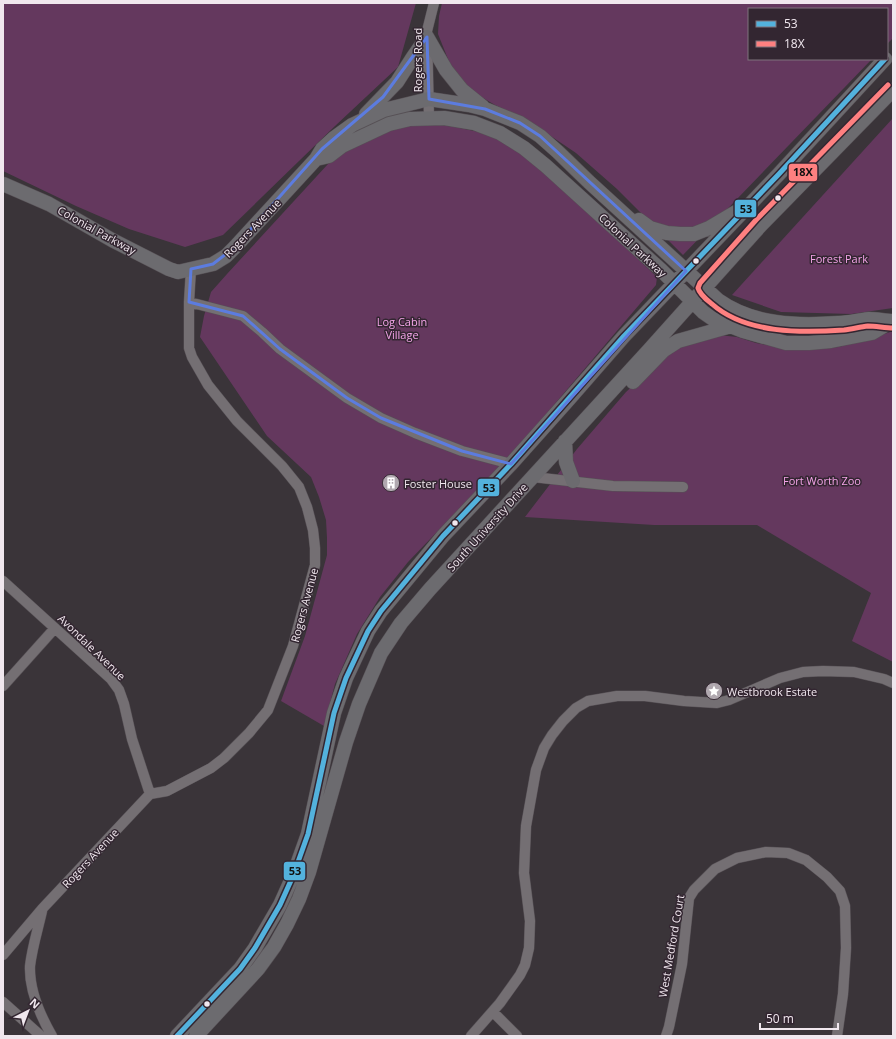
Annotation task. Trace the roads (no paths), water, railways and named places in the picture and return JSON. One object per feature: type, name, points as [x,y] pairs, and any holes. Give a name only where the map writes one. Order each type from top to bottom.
[{"type":"main road","points":[[358,121],[397,82],[427,37],[446,70],[462,90],[485,109]]},
{"type":"main road","points":[[177,1036],[240,969],[255,948],[280,905],[293,876],[308,834],[334,712],[346,678],[368,631],[381,611],[443,536],[569,399],[624,336],[884,60]]},
{"type":"main road","name":"South University Drive","points":[[196,1036],[258,969],[274,947],[287,924],[310,872],[359,704],[382,653],[401,623],[430,589],[761,225],[893,90]]},
{"type":"main road","name":"Colonial Parkway","points":[[429,99],[485,109],[520,123],[540,136],[705,288],[721,302],[743,314],[759,320],[803,324],[839,323],[869,319],[893,321]]},
{"type":"main road","name":"Rogers Avenue","points":[[191,269],[213,264],[226,256],[316,159],[322,149],[352,124],[384,110],[429,99]]},
{"type":"main road","name":"Colonial Parkway","points":[[429,118],[444,118],[474,123],[500,133],[524,148],[611,224],[692,302],[713,319],[743,331],[786,343],[831,341],[872,333],[893,321]]},
{"type":"main road","name":"Rogers Avenue","points":[[316,159],[329,156],[342,146],[389,124],[410,119],[429,118]]},
{"type":"main road","name":"Colonial Parkway","points":[[3,184],[49,204],[112,240],[169,269],[178,272],[191,269]]},
{"type":"main road","points":[[607,198],[650,228],[667,233],[680,234],[694,234],[709,228],[750,204]]},
{"type":"main road","points":[[587,418],[625,391],[664,350],[678,341],[731,326]]},
{"type":"main road","points":[[565,441],[566,462],[573,481]]},
{"type":"street","name":"Rogers Road","points":[[429,118],[427,31],[434,3]]},
{"type":"street","name":"Rogers Avenue","points":[[3,955],[42,909],[150,794],[167,792],[211,768],[224,758],[249,733],[268,710],[293,646],[315,565],[313,530],[307,507],[299,487],[282,466],[232,415],[208,385],[192,357],[189,348],[191,269]]},
{"type":"street","points":[[189,302],[243,316],[280,349],[347,398],[381,418],[462,451],[510,464]]},
{"type":"street","points":[[533,477],[613,486],[683,487]]},
{"type":"street","name":"Avondale Avenue","points":[[3,581],[111,679],[119,690],[124,704],[132,740],[150,794]]},
{"type":"street","points":[[3,686],[55,628]]},
{"type":"street","points":[[471,1036],[500,1003],[520,975],[525,965],[529,948],[530,921],[524,873],[526,826],[536,770],[544,748],[552,735],[576,708],[588,702],[617,696],[645,696],[684,701],[717,703],[729,700],[780,678],[803,672],[854,672],[884,679],[893,683]]},
{"type":"street","name":"West Medford Court","points":[[666,1036],[682,964],[689,898],[694,890],[715,870],[737,858],[766,852],[788,853],[806,860],[827,877],[840,891],[845,906],[846,948],[843,994],[836,1036]]},
{"type":"street","points":[[42,909],[32,953],[30,967],[31,985],[44,1022],[52,1036]]},
{"type":"street","points":[[3,1002],[41,1036]]},
{"type":"street","points":[[493,1012],[517,1036]]},
{"type":"place","name":"Foster House","points":[[391,483]]},
{"type":"place","name":"Westbrook Estate","points":[[714,691]]},
{"type":"park label","name":"Forest Park","points":[[839,258]]},
{"type":"park label","name":"Log Cabin Village","points":[[402,327]]},
{"type":"park label","name":"Fort Worth Zoo","points":[[822,480]]}]
